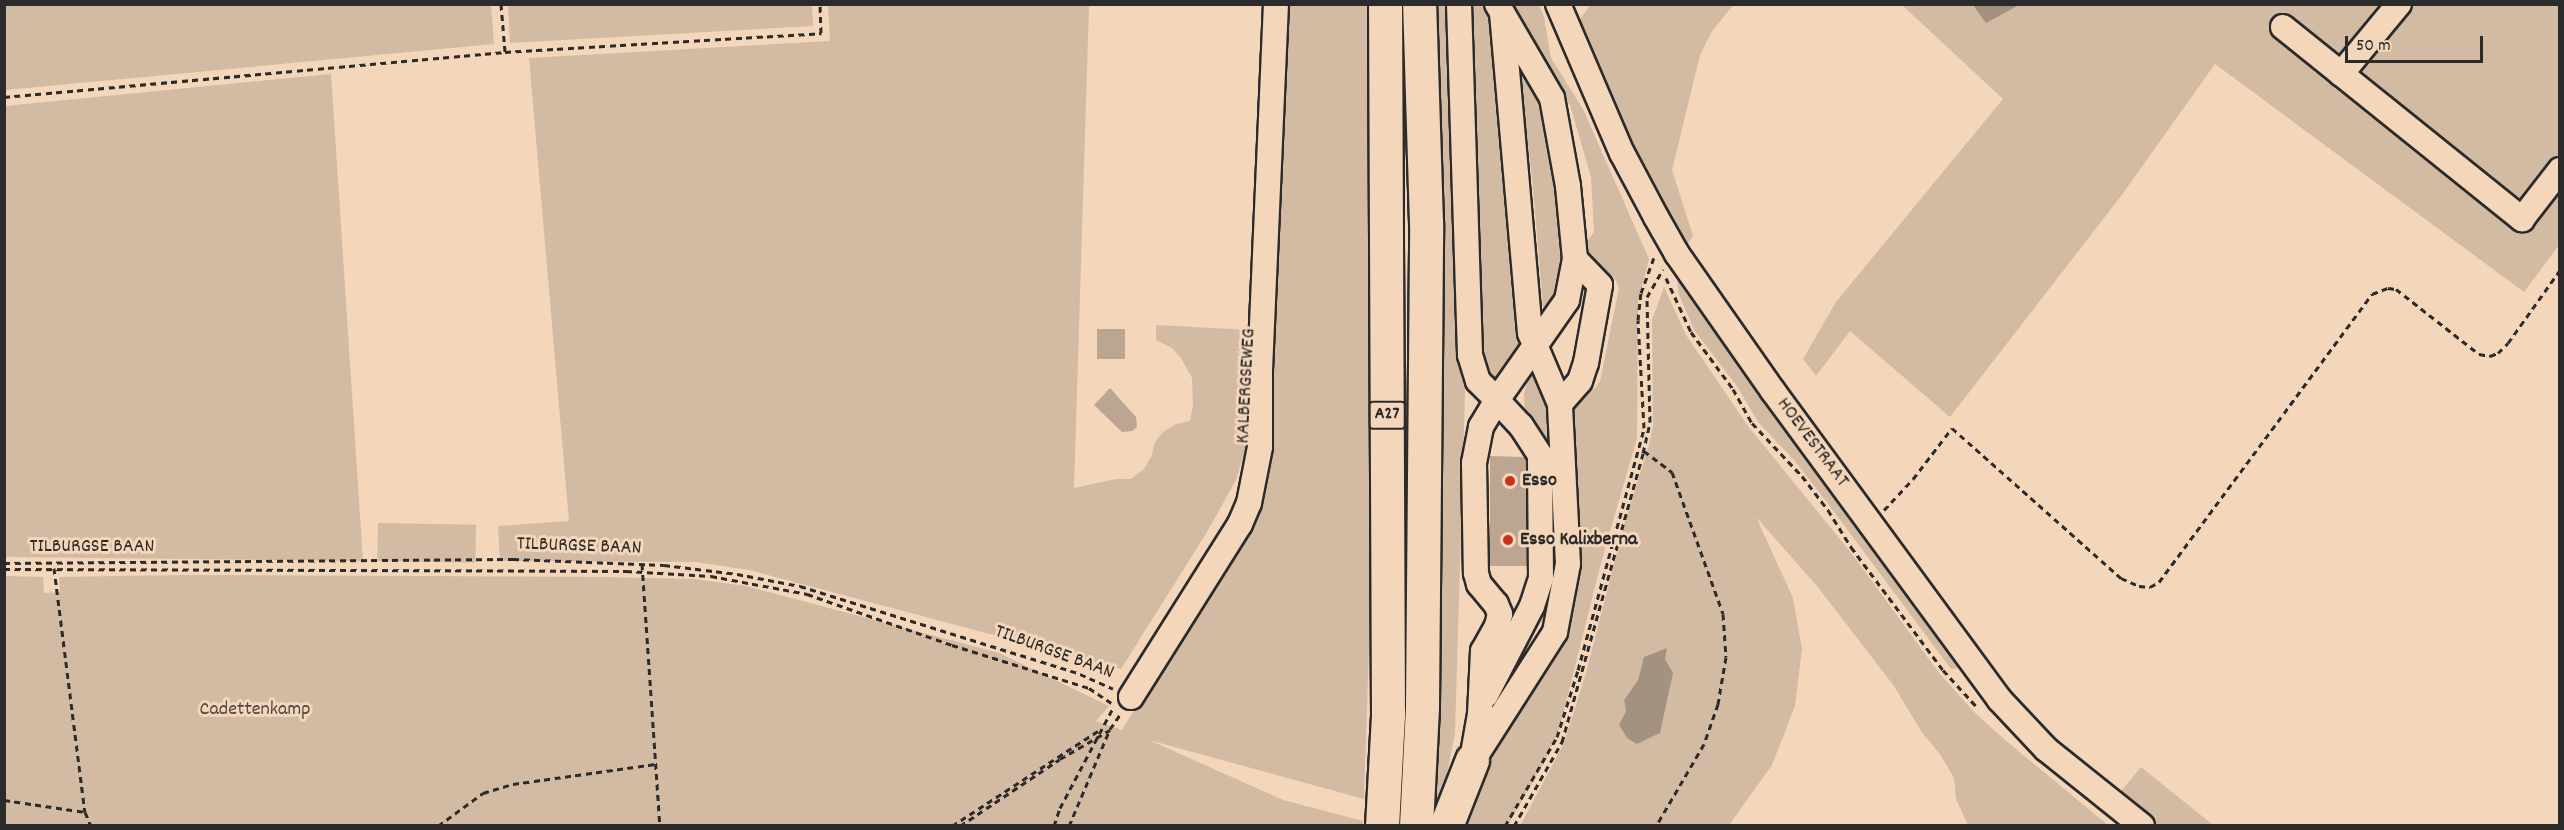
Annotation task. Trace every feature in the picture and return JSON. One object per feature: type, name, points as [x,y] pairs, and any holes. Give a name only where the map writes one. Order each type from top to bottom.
[{"type":"highway","name":"A27","points":[[1382,825],[1388,715],[1385,4]]},
{"type":"highway","name":"A27","points":[[1416,825],[1422,706],[1426,235],[1419,4]]},
{"type":"highway","points":[[1446,825],[1472,760]]},
{"type":"street","name":"KALBERGSEWEG","points":[[1123,699],[1240,524],[1249,503],[1260,447],[1260,370],[1276,4]]},
{"type":"street","points":[[1459,4],[1470,355],[1478,381],[1521,426],[1540,455],[1541,579],[1532,606],[1488,685],[1472,760]]},
{"type":"street","name":"HOEVESTRAAT","points":[[1558,4],[1666,255],[1773,391],[1999,699],[2046,749],[2142,825]]},
{"type":"street","points":[[2342,74],[2399,4]]},
{"type":"street","points":[[1480,714],[1483,651],[1497,626],[1500,614],[1496,604],[1479,584],[1476,573],[1474,463],[1481,427],[1497,400],[1567,300],[1575,258],[1568,186],[1552,98],[1525,48],[1499,10]]},
{"type":"street","points":[[1472,760],[1555,632],[1568,564],[1560,404],[1530,333],[1499,10]]},
{"type":"street","points":[[2283,27],[2522,219],[2559,170]]},
{"type":"street","points":[[1560,404],[1580,381],[1600,285],[1575,258]]},
{"type":"path","points":[[501,4],[505,52]]},
{"type":"path","points":[[4,97],[505,52],[821,33],[820,4]]},
{"type":"path","points":[[1514,825],[1562,742],[1644,451],[1650,422],[1647,297],[1662,270],[1666,255]]},
{"type":"path","points":[[1505,825],[1557,737],[1578,670],[1644,428],[1638,320],[1641,293],[1666,255]]},
{"type":"path","points":[[1872,524],[1913,479],[1952,428],[2121,578],[2139,586],[2150,587],[2159,582],[2372,294],[2388,288],[2396,289],[2479,354],[2490,356],[2498,353],[2508,343],[2559,270]]},
{"type":"path","points":[[1644,451],[1672,472],[1724,614],[1726,657],[1718,704],[1704,744],[1656,825]]},
{"type":"path","name":"TILBURGSE BAAN","points":[[4,563],[513,559],[642,564],[737,574],[800,586],[1080,674],[1123,699]]},
{"type":"path","points":[[642,564],[660,825]]},
{"type":"path","points":[[54,568],[85,812],[91,825]]},
{"type":"path","name":"TILBURGSE BAAN","points":[[4,569],[642,572],[711,576],[807,594],[951,645],[1123,699]]},
{"type":"path","points":[[1054,825],[1060,808],[1101,729],[1123,699]]},
{"type":"path","points":[[952,825],[1101,729]]},
{"type":"path","points":[[960,825],[1110,729],[1069,825]]},
{"type":"path","points":[[438,825],[483,793],[513,784],[656,764]]},
{"type":"path","points":[[4,800],[85,812]]},
{"type":"green space","points":[[5,4],[491,5],[494,44],[5,90]]},
{"type":"green space","points":[[1447,4],[1465,339],[1465,393],[1455,733],[1437,825],[1432,825],[1442,437],[1436,5]]},
{"type":"green space","points":[[508,5],[812,5],[813,26],[510,43]]},
{"type":"green space","points":[[828,5],[1089,5],[1074,488],[1116,479],[1131,479],[1144,469],[1151,457],[1155,442],[1163,432],[1176,424],[1190,421],[1193,405],[1192,378],[1181,358],[1172,348],[1156,340],[1156,325],[1249,330],[1245,450],[1236,480],[1207,532],[1121,669],[749,570],[695,562],[500,561],[498,526],[569,521],[529,58],[830,41]]},
{"type":"green space","name":"Cadettenkamp","points":[[1282,5],[1368,5],[1373,527],[1364,799],[1149,740],[1283,800],[1363,821],[1363,825],[5,826],[5,576],[43,577],[44,593],[60,592],[59,577],[182,575],[603,577],[694,579],[746,586],[999,653],[1109,706],[1096,721],[1122,730],[1246,525]]},
{"type":"green space","points":[[1469,5],[1488,5],[1498,42],[1523,349],[1496,391],[1475,349]]},
{"type":"green space","points":[[1504,5],[1539,5],[1544,17],[1551,58],[1583,109],[1649,259],[1638,301],[1637,438],[1601,563],[1559,730],[1546,759],[1508,825],[1465,826],[1480,784],[1556,623],[1569,414],[1573,402],[1595,388],[1600,381],[1619,288],[1614,277],[1581,258],[1582,249],[1594,232],[1591,177],[1570,105],[1543,72]]},
{"type":"green space","points":[[1590,5],[1733,5],[1712,31],[1700,55],[1672,170],[1693,236],[1682,253],[1580,37],[1576,25]]},
{"type":"green space","points":[[1902,5],[2559,5],[2559,245],[2524,292],[2215,64],[2121,196],[1950,417],[1850,331],[1816,376],[1803,359],[1836,302],[2003,99]]},
{"type":"green space","points":[[1515,45],[1541,88],[1549,124],[1568,286],[1544,319],[1532,176]]},
{"type":"green space","points":[[331,74],[363,561],[5,557],[5,106]]},
{"type":"green space","points":[[1680,273],[1968,667],[1951,669],[1794,460],[1758,422],[1737,386],[1694,330],[1679,294],[1677,282]]},
{"type":"green space","points":[[1664,287],[1686,335],[1748,426],[1852,554],[1939,673],[1975,713],[2005,740],[2108,825],[1968,825],[1956,799],[1954,778],[1940,754],[1921,731],[1894,686],[1817,586],[1756,517],[1793,598],[1802,649],[1795,706],[1772,765],[1729,825],[1520,826],[1564,743],[1586,673],[1625,521],[1649,445],[1653,425],[1652,320]],"holes":[[[1644,657],[1627,738],[1620,725],[1626,711],[1624,700],[1638,680]]]},
{"type":"green space","points":[[1534,363],[1550,396],[1556,474],[1525,416],[1524,393]]},
{"type":"green space","points":[[378,523],[476,525],[475,563],[377,561]]},
{"type":"green space","points":[[2141,767],[2213,825],[2155,825],[2117,796]]},
{"type":"shaded area","points":[[1973,5],[2019,5],[1986,23]]},
{"type":"shaded area","points":[[1667,648],[1665,659],[1673,673],[1660,733],[1637,744],[1627,738],[1619,725],[1626,711],[1624,700],[1638,680],[1644,657]]},
{"type":"building","points":[[1097,329],[1125,329],[1125,359],[1097,359]]},
{"type":"building","points":[[1110,388],[1136,417],[1137,427],[1132,431],[1122,432],[1094,405]]},
{"type":"building","points":[[1490,456],[1524,457],[1526,459],[1527,566],[1490,566]]},
{"type":"place","name":"Esso","points":[[1510,481]]},
{"type":"place","name":"Esso Kalixberna","points":[[1508,540]]}]
